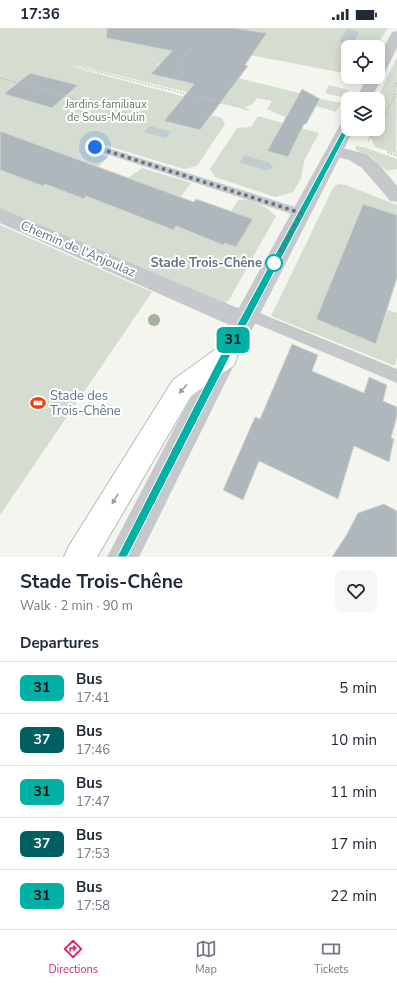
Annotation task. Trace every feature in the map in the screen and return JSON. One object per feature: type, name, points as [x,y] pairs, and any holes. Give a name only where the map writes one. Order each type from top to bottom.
[{"type":"main road","points":[[80,557],[182,388],[224,357]]},
{"type":"street","points":[[385,58],[397,35]]},
{"type":"street","points":[[123,557],[224,357],[343,136]]},
{"type":"street","points":[[335,150],[355,157],[372,166],[386,186],[397,196]]},
{"type":"street","name":"Chemin de l'Anjoulaz","points":[[0,215],[246,318]]},
{"type":"lane","points":[[95,147],[301,213]]},
{"type":"lane","points":[[246,318],[397,376]]},
{"type":"path","points":[[176,68],[193,47]]},
{"type":"path","points":[[75,66],[250,110]]},
{"type":"path","points":[[0,78],[137,116]]},
{"type":"path","points":[[397,83],[395,86],[397,88]]},
{"type":"path","points":[[385,114],[397,92]]},
{"type":"path","points":[[368,140],[371,136]]},
{"type":"green space","name":"Jardins familiaux de Sous-Moulin","points":[[0,28],[388,28],[380,40],[341,40],[341,73],[194,44],[174,66],[159,63],[157,65],[177,70],[226,75],[311,96],[293,121],[267,109],[272,101],[257,98],[253,104],[244,108],[206,98],[207,97],[76,65],[73,67],[219,106],[211,115],[222,118],[225,124],[197,166],[184,169],[98,143],[90,150],[108,157],[90,175],[124,184],[129,177],[142,168],[191,183],[175,204],[227,218],[238,200],[249,200],[268,209],[276,216],[229,300],[225,303],[0,209]]},
{"type":"green space","points":[[397,57],[397,154],[375,147],[370,136],[385,136],[385,92],[380,92]]},
{"type":"green space","points":[[329,85],[349,90],[348,92],[341,92],[341,97],[325,93]]},
{"type":"green space","points":[[320,99],[341,103],[336,112],[316,106]]},
{"type":"green space","points":[[258,116],[319,133],[304,161],[301,179],[293,192],[275,197],[215,177],[210,169],[237,128],[251,127]]},
{"type":"green space","points":[[355,146],[363,147],[397,159],[397,169],[387,171],[373,158],[356,150]]},
{"type":"green space","points":[[339,184],[346,185],[397,205],[397,215],[363,204],[316,319],[376,343],[388,310],[397,313],[397,357],[395,366],[271,316],[334,186]]},
{"type":"green space","name":"Stade des Trois-Chêne","points":[[0,225],[152,292],[0,515]]},
{"type":"shaded area","points":[[347,29],[359,32],[355,40],[341,40],[341,42],[339,42]]},
{"type":"shaded area","points":[[150,126],[171,132],[166,138],[144,132]]},
{"type":"shaded area","points":[[244,155],[270,163],[273,168],[266,170],[240,163]]},
{"type":"building","points":[[107,28],[234,28],[267,33],[245,65],[248,66],[200,130],[164,121],[194,84],[151,74],[172,51],[106,38]]},
{"type":"building","points":[[30,73],[78,85],[52,108],[4,94]]},
{"type":"building","points":[[302,89],[320,99],[306,124],[304,124],[288,157],[267,151]]},
{"type":"building","points":[[0,131],[194,202],[196,199],[253,219],[236,247],[225,243],[223,245],[176,226],[173,230],[86,196],[84,199],[45,184],[43,186],[0,170]]},
{"type":"building","points":[[363,204],[397,215],[397,278],[376,344],[316,319]]},
{"type":"building","points":[[292,344],[318,355],[312,371],[364,393],[369,377],[387,385],[383,401],[397,407],[397,416],[391,438],[394,439],[389,462],[354,446],[338,499],[259,461],[243,500],[223,490],[255,417],[260,419]]},
{"type":"building","points":[[384,504],[397,511],[397,557],[332,557],[347,534],[358,513]]},
{"type":"bus line","name":"31","points":[[123,557],[224,357],[343,136]]},
{"type":"place","name":"Stade Trois-Chêne","points":[[274,263]]},
{"type":"place","name":"Stade des Trois-Chêne","points":[[38,403]]},
{"type":"route","points":[[95,147],[301,213],[274,263]]}]
